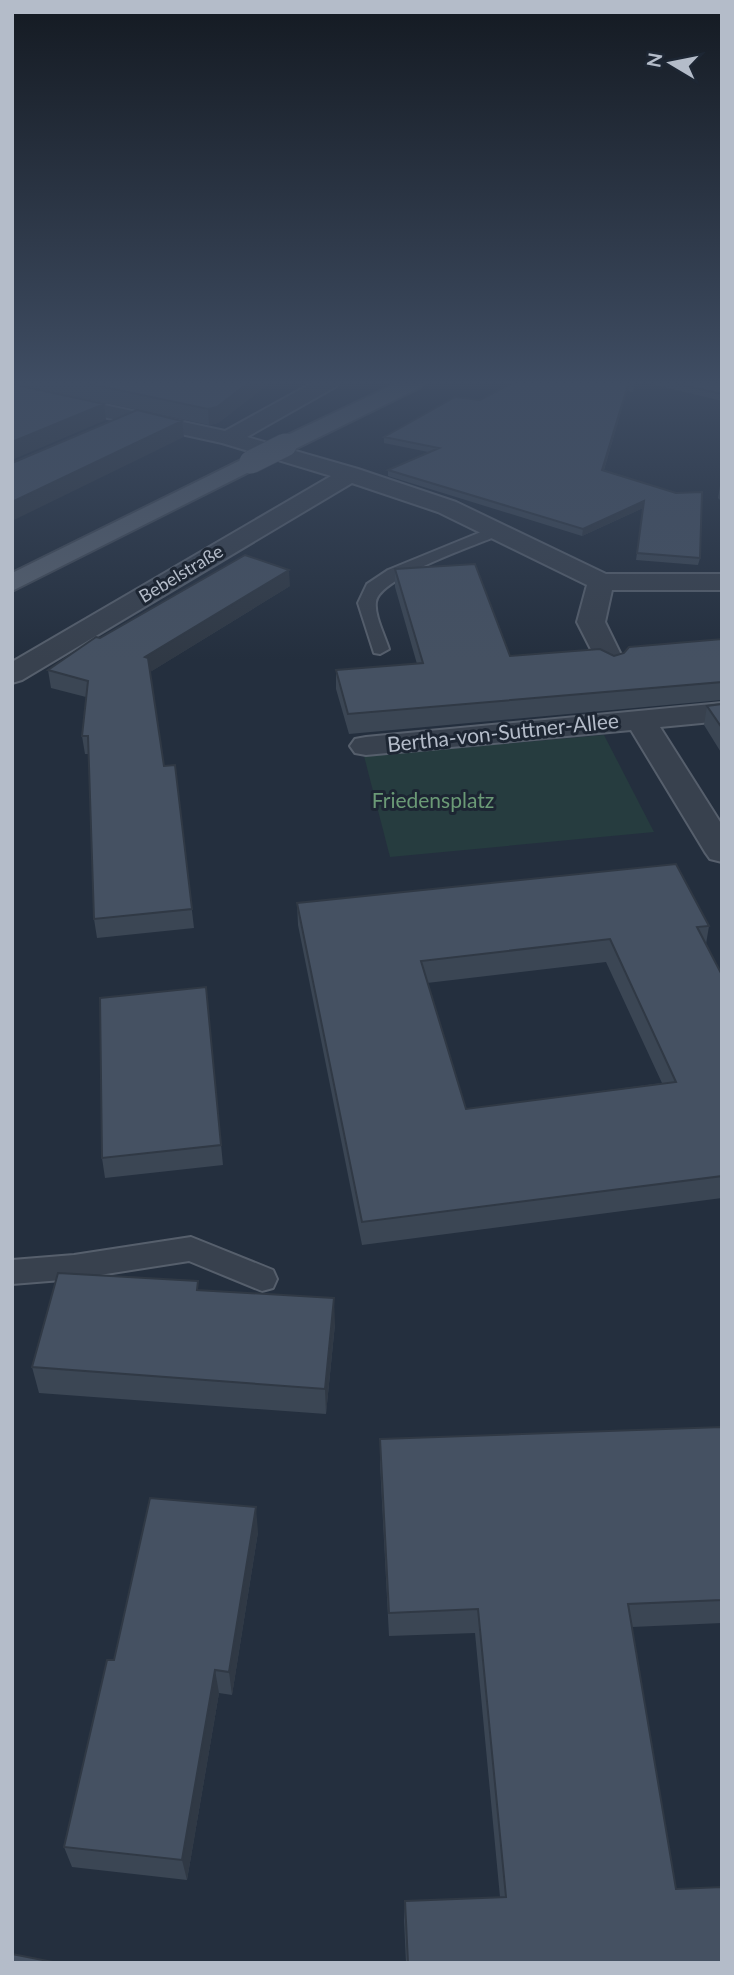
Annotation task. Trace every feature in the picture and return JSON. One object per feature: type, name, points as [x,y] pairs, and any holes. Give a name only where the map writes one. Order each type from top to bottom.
[{"type":"main road","points":[[12,583],[223,475]]},
{"type":"street","name":"Bebelstraße","points":[[12,674],[348,475]]},
{"type":"street","points":[[353,475],[447,507],[601,582],[722,582]]},
{"type":"street","points":[[601,582],[592,622],[611,663]]},
{"type":"street","name":"Bertha-von-Suttner-Allee","points":[[366,746],[722,712]]},
{"type":"street","name":"Bertha-von-Suttner-Allee","points":[[640,720],[719,843]]},
{"type":"lane","points":[[380,649],[367,603],[373,588],[394,575],[498,530]]},
{"type":"lane","points":[[12,1272],[74,1267],[191,1250],[262,1279]]},
{"type":"green space","name":"Friedensplatz","points":[[604,735],[654,832],[390,857],[364,756]]},
{"type":"building","points":[[12,475],[68,475],[12,502]]},
{"type":"building","points":[[405,475],[619,475],[676,493],[702,492],[700,558],[637,553],[644,501],[583,529]]},
{"type":"building","points":[[245,555],[289,570],[145,657],[148,658],[164,766],[175,765],[192,909],[94,919],[88,736],[82,736],[88,681],[48,670],[96,637],[100,638]]},
{"type":"building","points":[[475,564],[510,656],[600,649],[614,656],[624,653],[629,647],[722,639],[722,682],[348,714],[336,670],[423,663],[395,569]]},
{"type":"building","points":[[722,704],[722,728],[707,706]]},
{"type":"building","points":[[676,864],[709,926],[697,927],[722,975],[722,1176],[362,1222],[297,903]],"holes":[[[610,939],[676,1082],[466,1109],[421,961]]]},
{"type":"building","points":[[206,987],[221,1145],[102,1158],[100,998]]},
{"type":"building","points":[[58,1273],[198,1281],[197,1290],[334,1298],[325,1389],[32,1367]]},
{"type":"building","points":[[722,1427],[722,1600],[628,1604],[676,1889],[722,1887],[722,1963],[408,1963],[405,1901],[506,1897],[478,1609],[389,1613],[380,1439]]},
{"type":"building","points":[[150,1498],[256,1507],[229,1672],[215,1670],[182,1860],[64,1847],[107,1660],[114,1660]]},
{"type":"building","points":[[12,1954],[58,1963],[12,1963]]}]
